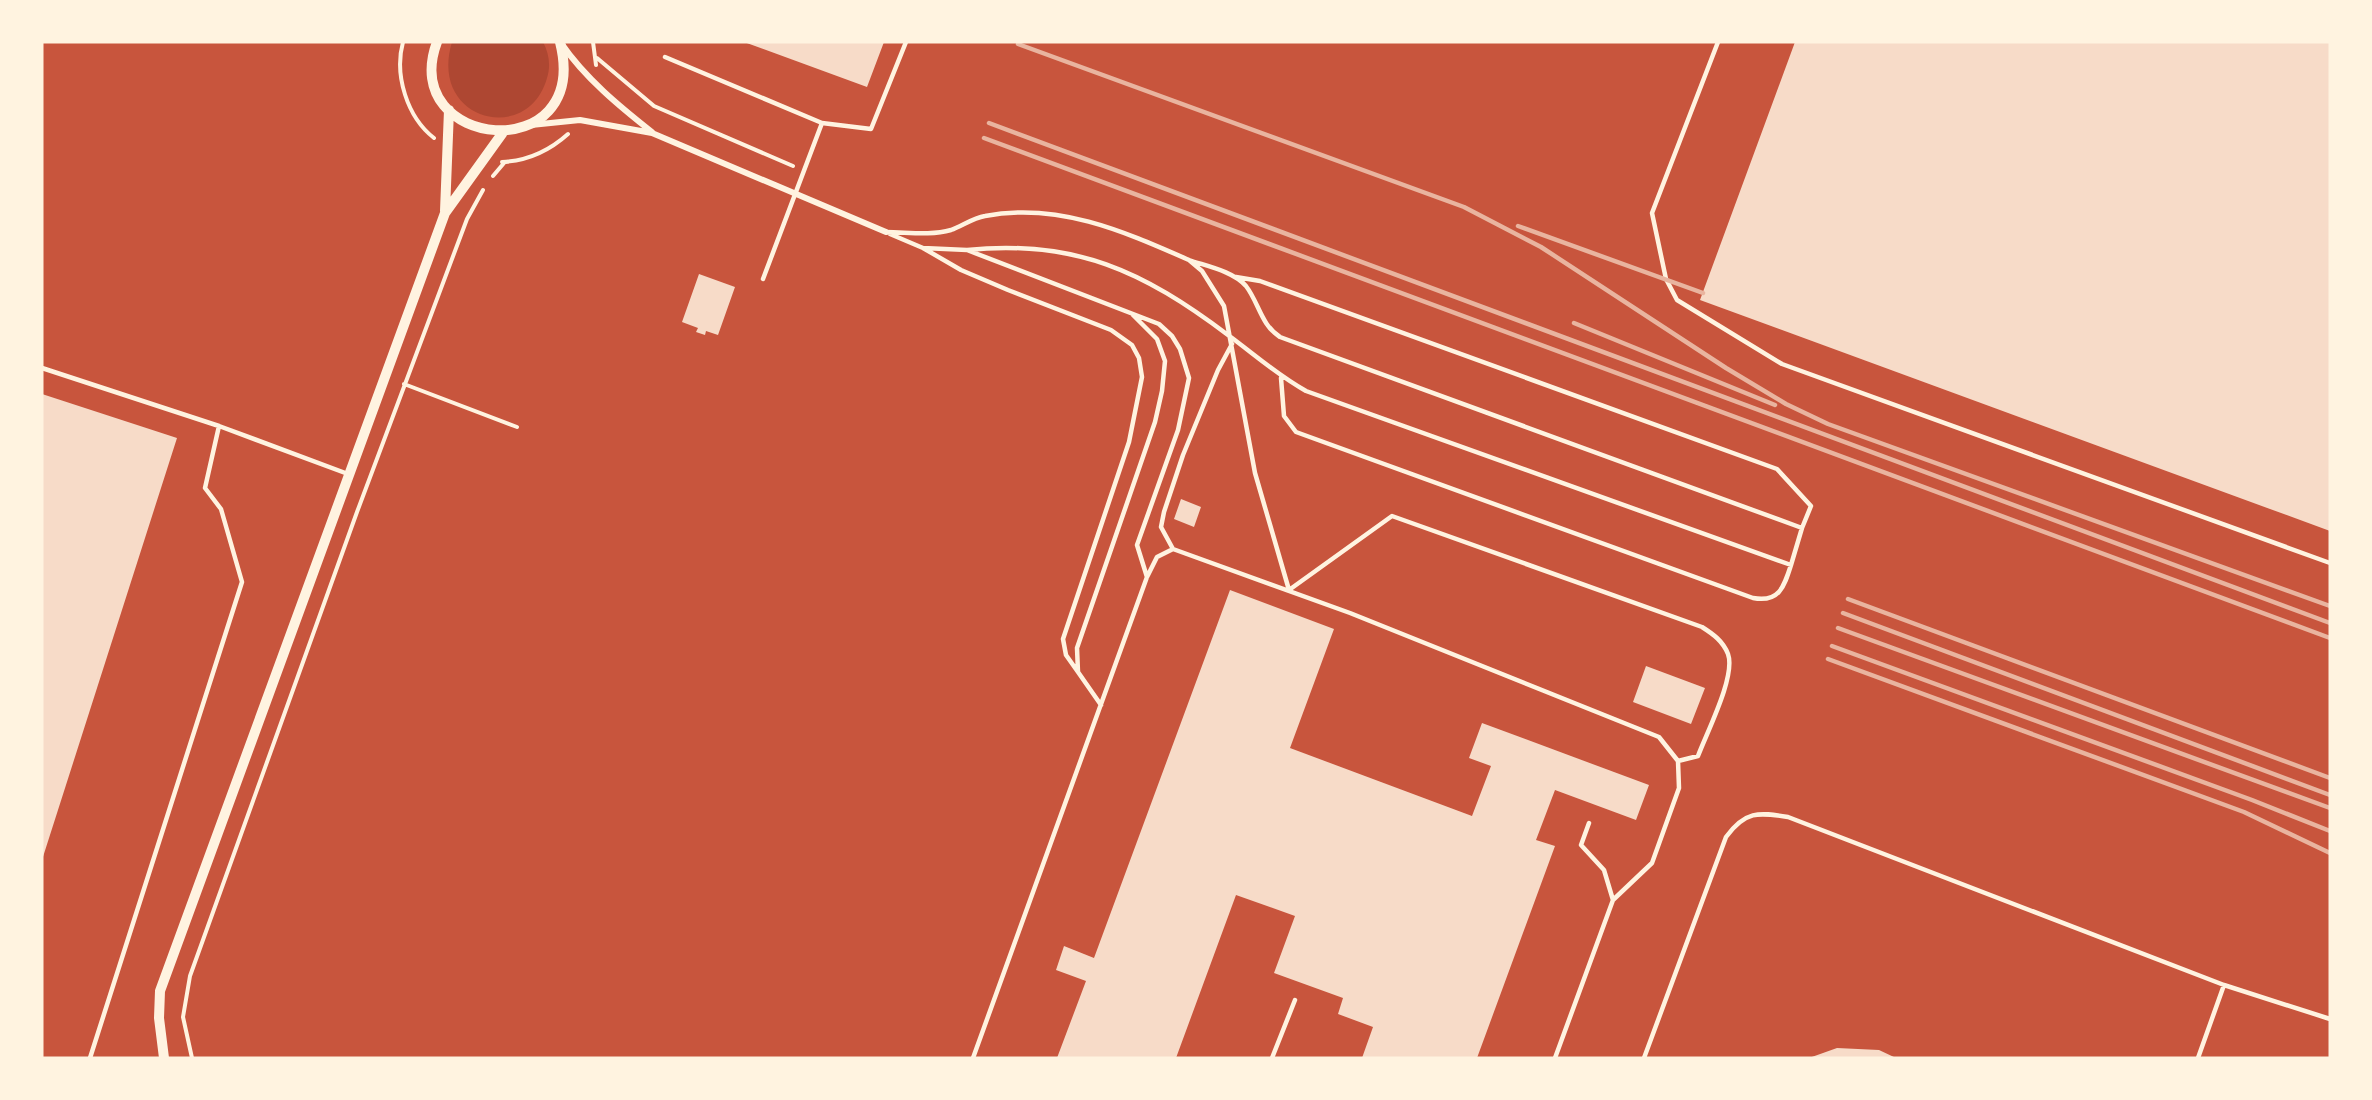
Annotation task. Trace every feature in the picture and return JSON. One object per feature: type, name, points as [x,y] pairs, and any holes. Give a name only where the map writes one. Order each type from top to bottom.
[{"type":"street","points":[[437,42],[432,66],[434,82],[449,110],[461,121],[476,128],[504,131],[580,120],[652,133],[886,232]]},
{"type":"street","points":[[528,126],[542,117],[561,90],[564,74],[560,42]]},
{"type":"street","points":[[560,42],[576,64],[619,106],[652,133]]},
{"type":"street","points":[[445,213],[449,110]]},
{"type":"street","points":[[164,1058],[159,1018],[160,991],[348,474],[445,213],[504,131]]},
{"type":"lane","points":[[665,57],[822,123],[871,129],[906,42]]},
{"type":"lane","points":[[1718,42],[1652,213],[1666,279],[1677,300],[1782,364],[2330,563]]},
{"type":"lane","points":[[763,279],[822,123]]},
{"type":"lane","points":[[886,232],[950,230],[982,216],[1046,212],[1088,220],[1235,277],[1260,280],[1777,469],[1811,506],[1786,581],[1775,596],[1764,600],[1753,598],[1296,432],[1284,416],[1281,378]]},
{"type":"lane","points":[[886,232],[923,248],[961,270],[1112,330],[1132,345],[1139,358],[1142,377],[1130,442],[1063,639],[1066,655],[1101,705]]},
{"type":"lane","points":[[923,248],[967,250],[996,247],[1069,252],[1123,270],[1177,298],[1230,336],[1281,378],[1306,391],[1791,565]]},
{"type":"lane","points":[[967,250],[1159,324],[1172,336],[1183,356],[1189,378],[1178,430],[1137,545],[1147,577]]},
{"type":"lane","points":[[1189,260],[1202,271],[1224,306],[1255,473],[1289,590]]},
{"type":"lane","points":[[1235,277],[1245,285],[1270,330],[1280,337],[1802,528]]},
{"type":"lane","points":[[1078,672],[1077,648],[1085,621],[1155,422],[1162,391],[1165,361],[1157,339],[1146,325],[1128,312]]},
{"type":"lane","points":[[1232,344],[1218,370],[1183,455],[1164,512],[1161,527],[1173,549],[1289,590],[1659,736],[1678,761],[1679,788],[1652,863],[1613,900],[1556,1058]]},
{"type":"lane","points":[[42,368],[219,426],[348,474]]},
{"type":"lane","points":[[90,1058],[242,582],[221,509],[205,488],[219,426]]},
{"type":"lane","points":[[1289,590],[1392,516],[1702,627],[1719,638],[1728,653],[1731,669],[1698,756],[1678,761]]},
{"type":"lane","points":[[973,1058],[1147,577],[1157,557],[1173,549]]},
{"type":"lane","points":[[1644,1058],[1726,837],[1742,819],[1753,814],[1788,817],[2224,985],[2330,1019]]},
{"type":"lane","points":[[1589,823],[1581,845],[1604,870],[1613,900]]},
{"type":"lane","points":[[2198,1058],[2224,985]]},
{"type":"lane","points":[[1272,1058],[1295,1000]]},
{"type":"path","points":[[596,58],[654,106],[803,170]]},
{"type":"path","points":[[491,179],[504,162]]},
{"type":"path","points":[[192,1058],[183,1017],[190,976],[357,512],[467,219],[484,187]]},
{"type":"path","points":[[417,388],[517,427]]},
{"type":"shaded area","points":[[452,42],[543,42],[549,64],[547,78],[536,99],[521,112],[502,117],[483,115],[467,106],[454,91],[448,69]]},
{"type":"building","points":[[744,42],[884,42],[867,87]]},
{"type":"building","points":[[1795,42],[2330,42],[2330,531],[1700,300]]},
{"type":"building","points":[[699,274],[735,287],[718,335],[706,331],[705,335],[696,332],[698,328],[682,322]]},
{"type":"building","points":[[42,394],[177,438],[42,860]]},
{"type":"building","points":[[1181,499],[1201,507],[1194,527],[1174,519]]},
{"type":"building","points":[[1230,590],[1334,629],[1290,748],[1472,816],[1491,766],[1469,758],[1482,723],[1649,785],[1636,820],[1555,790],[1536,840],[1555,846],[1477,1058],[1362,1058],[1373,1027],[1338,1014],[1343,998],[1274,973],[1295,916],[1236,895],[1176,1058],[1057,1058],[1086,981],[1056,970],[1064,946],[1094,958]]},
{"type":"building","points":[[1646,666],[1705,688],[1691,724],[1633,702]]},
{"type":"building","points":[[1837,1048],[1879,1050],[1896,1058],[1809,1058]]},
{"type":"railway","points":[[1018,44],[1464,207],[1541,247],[1726,368],[1786,404],[1828,424],[2330,606]]},
{"type":"railway","points":[[989,123],[2330,623]]},
{"type":"railway","points":[[984,138],[2330,638]]},
{"type":"railway","points":[[1518,226],[1703,293]]},
{"type":"railway","points":[[1574,323],[1775,405]]},
{"type":"railway","points":[[1848,599],[2330,778]]},
{"type":"railway","points":[[1843,613],[2330,795]]},
{"type":"railway","points":[[1838,628],[2330,808]]},
{"type":"railway","points":[[1832,646],[2252,800],[2330,831]]},
{"type":"railway","points":[[1828,659],[2244,812],[2330,853]]}]
